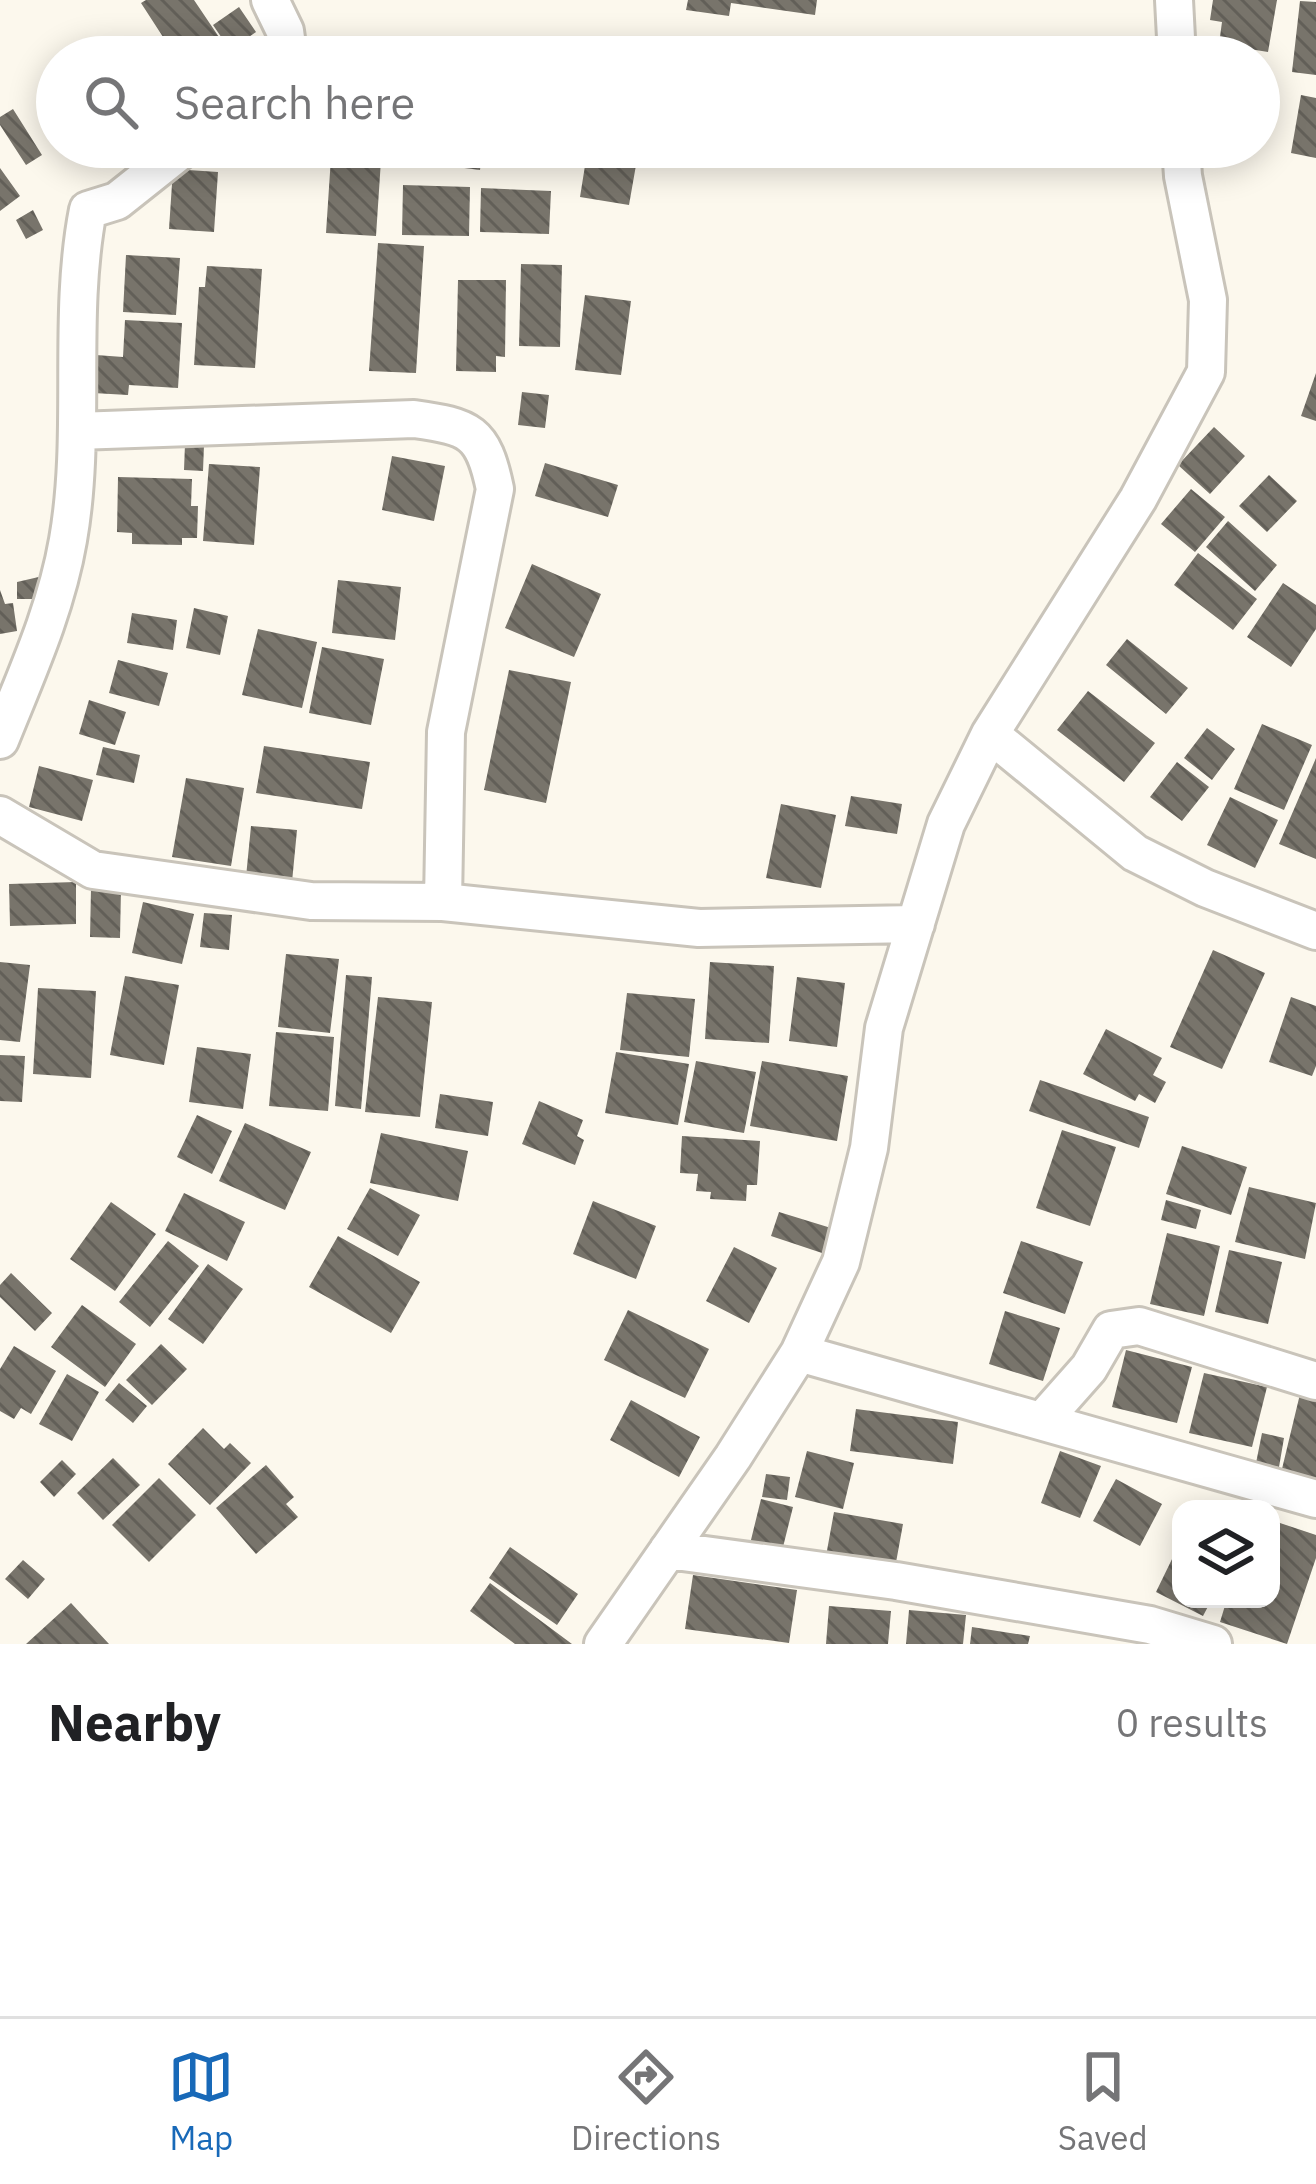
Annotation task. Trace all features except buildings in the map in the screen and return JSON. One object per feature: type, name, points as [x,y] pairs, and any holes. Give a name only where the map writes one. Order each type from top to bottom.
[{"type":"street","points":[[271,0],[285,36]]},
{"type":"street","points":[[1174,0],[1176,36]]},
{"type":"street","points":[[0,740],[52,605],[69,538],[81,247],[88,210],[117,201],[159,168]]},
{"type":"street","points":[[603,1644],[799,1353],[841,1262],[869,1148],[884,1028],[946,824],[990,734],[1138,500],[1205,372],[1208,300],[1182,168]]},
{"type":"street","points":[[77,430],[415,419],[462,426],[487,451],[495,488],[446,732],[443,902]]},
{"type":"street","points":[[990,734],[1135,853],[1205,888],[1316,931]]},
{"type":"street","points":[[0,815],[93,870],[311,902],[443,902],[699,928],[916,924]]},
{"type":"street","points":[[0,853],[37,834]]},
{"type":"street","points":[[1043,1420],[1089,1368],[1111,1330],[1139,1326],[1316,1382]]},
{"type":"street","points":[[799,1353],[1316,1499]]},
{"type":"street","points":[[668,1550],[896,1581],[1150,1624],[1213,1644]]}]
